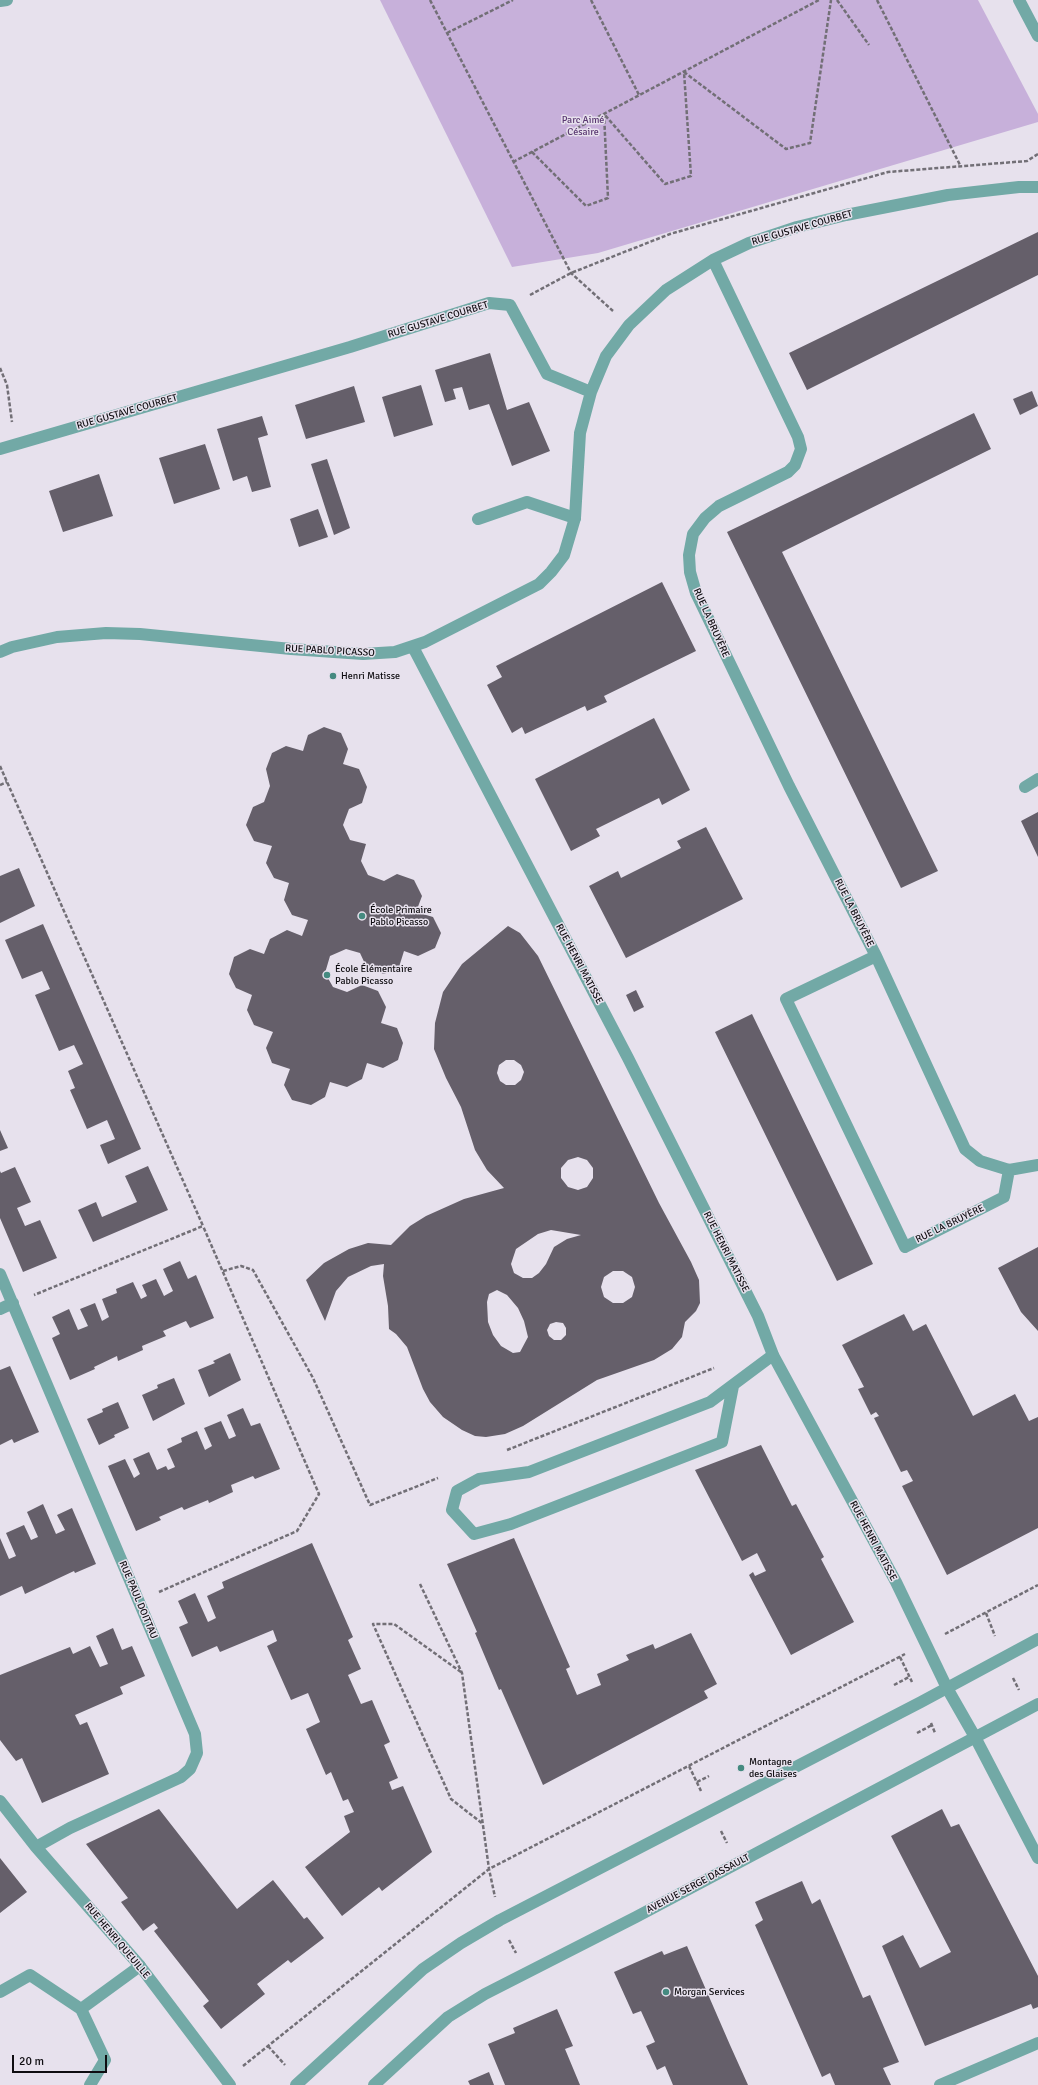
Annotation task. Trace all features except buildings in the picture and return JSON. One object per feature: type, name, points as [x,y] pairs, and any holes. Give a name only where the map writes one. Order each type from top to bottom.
[{"type":"street","points":[[0,1],[7,0]]},
{"type":"street","points":[[1019,0],[1038,36]]},
{"type":"street","name":"RUE GUSTAVE COURBET","points":[[0,449],[350,347],[489,303],[510,305],[547,374],[591,392],[606,356],[629,325],[666,290],[713,260],[749,243],[846,215],[948,195],[1018,187],[1038,187]]},
{"type":"street","name":"RUE LA BRUYÈRE","points":[[713,260],[798,437],[800,449],[795,465],[788,472],[718,506],[705,518],[693,534],[689,555],[690,572],[696,593],[782,771],[876,956],[965,1149],[980,1161],[1009,1170],[1004,1197],[905,1246],[786,999],[876,956]]},
{"type":"street","name":"RUE PABLO PICASSO","points":[[0,652],[12,647],[57,637],[106,633],[140,634],[342,653],[378,654],[413,647],[451,630],[539,584],[551,572],[564,555],[575,518],[580,433],[591,392]]},
{"type":"street","points":[[478,519],[527,502],[575,518]]},
{"type":"street","name":"RUE HENRI MATISSE","points":[[413,647],[628,1058],[758,1316],[773,1355],[896,1582],[947,1688],[975,1737],[1038,1858]]},
{"type":"street","points":[[1025,787],[1038,779]]},
{"type":"street","points":[[1009,1170],[1038,1165]]},
{"type":"street","name":"RUE PAUL DOITTAU","points":[[0,1274],[195,1734],[197,1753],[190,1769],[180,1777],[70,1828],[36,1847]]},
{"type":"street","points":[[0,1309],[13,1303]]},
{"type":"street","points":[[732,1386],[722,1442],[511,1524],[474,1534],[452,1510],[457,1491],[479,1479],[529,1472],[710,1402],[773,1355]]},
{"type":"street","points":[[296,2085],[423,1969],[461,1943],[507,1917],[947,1688],[1038,1639]]},
{"type":"street","name":"AVENUE SERGE DASSAULT","points":[[374,2085],[448,2017],[485,1994],[636,1917],[1038,1704]]},
{"type":"street","name":"RUE HENRI QUEUILLE","points":[[0,1801],[36,1847],[140,1966],[228,2082]]},
{"type":"street","points":[[81,2009],[140,1966]]},
{"type":"street","points":[[0,1992],[30,1975],[81,2009],[105,2060],[90,2085]]},
{"type":"street","points":[[940,2085],[1038,2043]]},
{"type":"path","points":[[430,0],[571,273],[629,325]]},
{"type":"path","points":[[447,34],[512,0]]},
{"type":"path","points":[[591,0],[639,95]]},
{"type":"path","points":[[514,162],[819,0]]},
{"type":"path","points":[[684,72],[786,149],[810,143],[831,0]]},
{"type":"path","points":[[837,0],[868,45]]},
{"type":"path","points":[[876,0],[961,167]]},
{"type":"path","points":[[604,114],[664,184],[691,176],[684,72]]},
{"type":"path","points":[[532,152],[586,206],[608,198],[604,114]]},
{"type":"path","points":[[0,368],[7,385],[15,444]]},
{"type":"path","points":[[0,766],[223,1271],[319,1494],[297,1531],[139,1601]]},
{"type":"path","points":[[0,786],[7,782]]},
{"type":"path","points":[[13,1303],[203,1226]]},
{"type":"path","points":[[223,1271],[242,1266],[253,1270],[313,1378],[370,1505],[444,1476]]},
{"type":"path","points":[[504,1452],[719,1366]]},
{"type":"path","points":[[420,1584],[462,1673],[489,1869]]},
{"type":"path","points":[[228,2082],[489,1869],[1038,1585]]},
{"type":"path","points":[[462,1673],[394,1624],[373,1624],[451,1799],[483,1825]]},
{"type":"path","points":[[894,1685],[909,1677]]},
{"type":"path","points":[[917,1733],[932,1725]]},
{"type":"path","points":[[697,1782],[709,1776]]},
{"type":"green space","name":"Parc Aimé Césaire","points":[[380,0],[978,0],[1038,114],[1038,122],[598,253],[512,267]]},
{"type":"place","name":"Henri Matisse","points":[[333,676]]},
{"type":"place","name":"École Primaire Pablo Picasso","points":[[362,916]]},
{"type":"place","name":"École Élémentaire Pablo Picasso","points":[[327,975]]},
{"type":"place","name":"Montagne des Glaises","points":[[741,1768]]},
{"type":"place","name":"Morgan Services","points":[[666,1992]]}]
